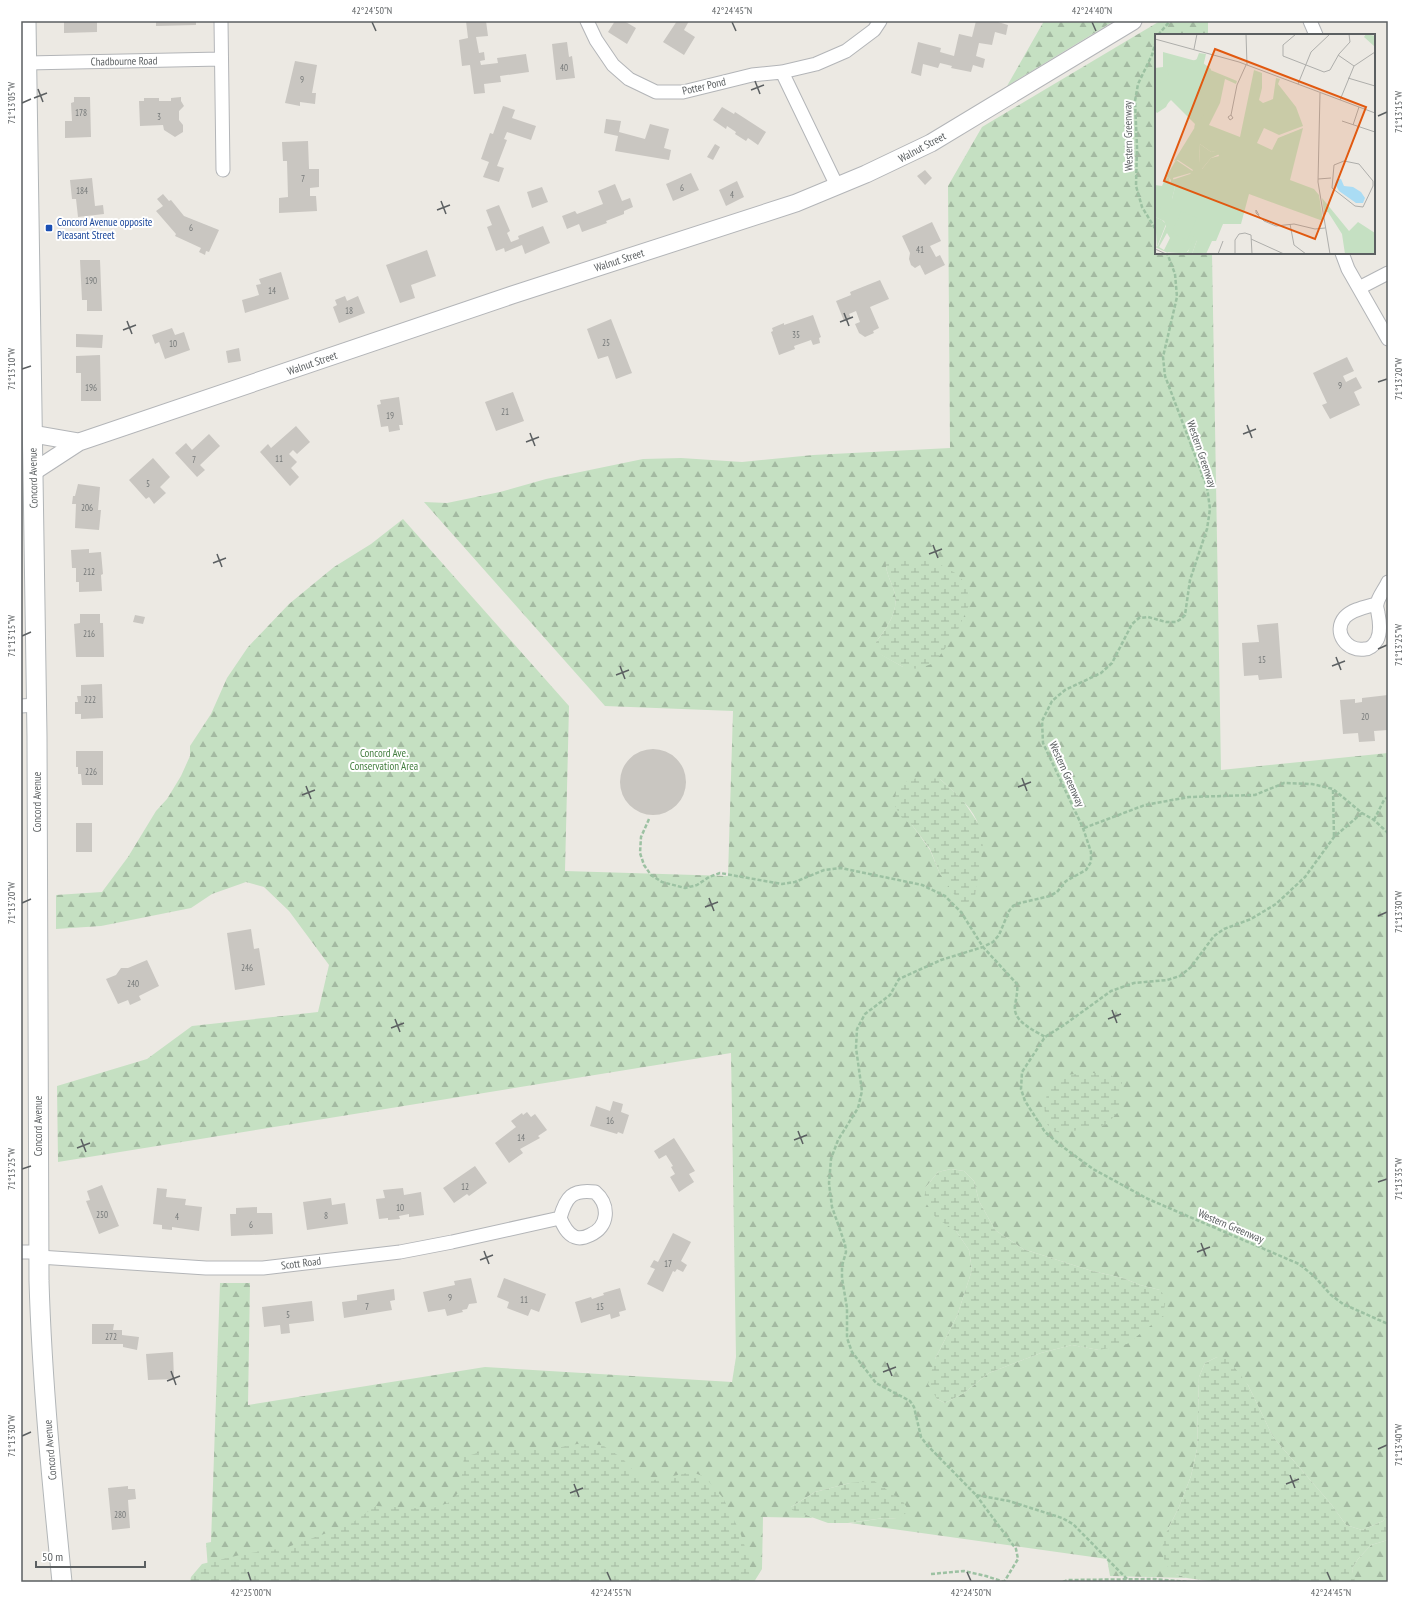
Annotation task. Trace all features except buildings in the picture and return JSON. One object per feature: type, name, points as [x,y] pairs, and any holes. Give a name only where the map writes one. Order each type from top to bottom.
[{"type":"main road","name":"Concord Avenue","points":[[26,21],[26,266],[33,434],[29,705],[33,1254],[62,1582]]},
{"type":"street","points":[[221,21],[223,170]]},
{"type":"street","name":"Potter Pond","points":[[587,21],[596,40],[614,66],[629,79],[656,92],[683,92],[752,75],[782,72],[816,64],[846,51],[874,30],[880,21]]},
{"type":"street","name":"Walnut Street","points":[[33,472],[79,442],[512,294],[792,204],[837,186],[898,160],[931,143],[1133,21]]},
{"type":"street","points":[[1310,21],[1316,34]]},
{"type":"street","name":"Chadbourne Road","points":[[27,63],[222,59]]},
{"type":"street","points":[[782,72],[837,186]]},
{"type":"street","points":[[1342,254],[1348,269],[1388,339]]},
{"type":"street","points":[[1359,288],[1388,273]]},
{"type":"street","name":"Walnut Street","points":[[33,434],[79,442]]},
{"type":"street","points":[[1376,604],[1388,582]]},
{"type":"street","name":"Scott Road","points":[[33,1254],[206,1268],[262,1268],[400,1252],[560,1218]]},
{"type":"path","points":[[1159,34],[1170,21]]},
{"type":"path","name":"Western Greenway","points":[[1155,44],[1152,55],[1138,84],[1135,101],[1137,147],[1136,186],[1142,207],[1155,228]]},
{"type":"path","name":"Western Greenway","points":[[1004,1582],[1018,1559],[1016,1549],[976,1495],[921,1437],[914,1407],[910,1401],[876,1383],[852,1352],[848,1338],[847,1308],[842,1278],[842,1266],[846,1252],[846,1244],[832,1207],[829,1183],[831,1159],[838,1140],[858,1108],[862,1091],[856,1048],[857,1029],[865,1014],[890,995],[899,979],[941,960],[983,947],[993,942],[999,935],[1009,911],[1013,906],[1050,896],[1066,881],[1086,870],[1091,862],[1091,852],[1084,828],[1043,743],[1042,721],[1052,701],[1065,690],[1101,673],[1112,663],[1132,624],[1139,618],[1148,617],[1166,622],[1176,622],[1182,619],[1185,614],[1190,580],[1207,529],[1210,509],[1207,487],[1165,376],[1163,357],[1177,297],[1175,274],[1167,254]]},
{"type":"path","points":[[1084,828],[1145,805],[1189,797],[1255,794],[1284,783],[1312,784],[1333,790],[1362,813],[1374,820],[1388,833]]},
{"type":"path","points":[[1333,790],[1334,837]]},
{"type":"path","points":[[1374,820],[1384,800],[1388,797]]},
{"type":"path","points":[[649,819],[641,837],[640,853],[644,865],[651,875],[662,882],[685,888],[697,885],[709,877],[720,873],[782,884],[795,882],[824,870],[841,868],[922,885],[945,896],[961,912],[983,947],[1016,984],[1018,990],[1015,1008],[1016,1016],[1021,1022],[1045,1037],[1111,991],[1134,983],[1167,980],[1180,976],[1191,967],[1214,936],[1224,929],[1251,919],[1276,904],[1304,877],[1334,837],[1362,813]]},
{"type":"path","name":"Western Greenway","points":[[1045,1037],[1022,1072],[1020,1089],[1045,1132],[1093,1169],[1148,1199],[1299,1264],[1314,1276],[1331,1295],[1343,1304],[1388,1324]]},
{"type":"path","points":[[976,1495],[1009,1501],[1062,1518],[1073,1524],[1126,1580]]},
{"type":"path","points":[[931,1574],[964,1571],[1004,1582]]},
{"type":"path","points":[[1063,1582],[1068,1580],[1153,1579],[1189,1582]]},
{"type":"green space","points":[[1044,21],[1114,21],[1007,86]]},
{"type":"green space","name":"Concord Ave. Conservation Area","points":[[1160,21],[1208,21],[1208,34],[1155,34],[1155,254],[1212,254],[1221,770],[1388,753],[1388,1514],[1383,1521],[1362,1530],[1346,1525],[1331,1504],[1273,1437],[1248,1385],[1217,1357],[1205,1363],[1199,1377],[1197,1449],[1191,1476],[1179,1507],[1167,1531],[1176,1574],[1187,1578],[1110,1576],[1107,1559],[850,1523],[884,1518],[897,1519],[850,1483],[815,1492],[791,1507],[813,1518],[763,1517],[762,1569],[754,1582],[209,1582],[206,1543],[211,1542],[220,1283],[250,1283],[248,1405],[485,1367],[732,1382],[736,1357],[731,1053],[58,1162],[57,1086],[147,1059],[192,1026],[318,1012],[329,965],[289,911],[264,887],[246,882],[212,894],[191,908],[101,926],[56,929],[56,895],[102,892],[128,857],[156,811],[167,799],[181,776],[190,756],[190,746],[211,714],[227,678],[248,647],[289,604],[334,567],[371,544],[403,519],[569,706],[565,871],[728,876],[733,711],[605,706],[424,502],[447,503],[500,492],[546,479],[643,459],[681,458],[742,462],[813,455],[950,448],[948,186],[982,127]],"holes":[[[886,561],[934,561],[903,667],[877,652],[876,642],[888,625],[894,612],[895,605],[894,591],[887,572]],[[940,779],[965,804],[977,821],[979,835],[975,896],[940,874],[930,850],[912,825]],[[951,1169],[964,1171],[974,1181],[979,1201],[995,1230],[1023,1249],[1092,1271],[1123,1278],[1140,1285],[1160,1290],[1099,1350],[1072,1345],[1041,1353],[989,1373],[964,1393],[945,1403],[937,1399],[935,1359],[957,1316],[972,1270],[969,1250],[926,1187],[938,1172]]]},
{"type":"green space","points":[[886,561],[934,561],[957,574],[967,585],[969,605],[956,634],[934,663],[918,669],[903,667],[876,652],[876,642],[888,625],[894,612],[895,605],[894,591],[887,572]]},
{"type":"green space","points":[[920,777],[940,779],[962,799],[978,823],[983,846],[975,896],[966,904],[961,904],[940,874],[930,849],[912,825],[901,817],[894,804],[896,790],[907,781]]},
{"type":"green space","points":[[1107,1073],[1122,1082],[1118,1112],[1106,1125],[1062,1133],[1053,1131],[1046,1123],[1044,1104],[1051,1084],[1064,1075]]},
{"type":"green space","points":[[951,1169],[964,1171],[974,1181],[979,1201],[995,1230],[1023,1249],[1092,1271],[1123,1278],[1140,1285],[1160,1290],[1166,1298],[1163,1316],[1127,1344],[1099,1350],[1072,1345],[1041,1353],[989,1373],[964,1393],[945,1403],[937,1399],[928,1384],[935,1359],[957,1316],[972,1270],[969,1250],[956,1231],[936,1218],[924,1200],[926,1187],[938,1172]]},
{"type":"green space","points":[[1217,1357],[1228,1359],[1248,1385],[1273,1437],[1331,1504],[1346,1525],[1362,1530],[1383,1521],[1388,1514],[1388,1540],[1371,1545],[1358,1559],[1352,1569],[1355,1582],[1216,1582],[1187,1578],[1176,1574],[1165,1564],[1162,1548],[1167,1531],[1179,1507],[1191,1476],[1197,1449],[1199,1377],[1205,1363]]},
{"type":"green space","points":[[577,1444],[602,1445],[622,1458],[640,1478],[654,1480],[692,1472],[705,1477],[723,1498],[740,1532],[750,1562],[749,1582],[190,1582],[191,1577],[202,1564],[244,1554],[285,1548],[349,1525],[376,1506],[433,1508],[448,1503],[460,1491],[464,1457],[481,1452],[506,1449],[546,1450]]},
{"type":"green space","points":[[874,1481],[902,1500],[909,1511],[897,1519],[884,1518],[848,1523],[828,1523],[792,1510],[791,1507],[815,1492],[850,1483]]},
{"type":"green space","points":[[1388,1540],[1388,1582],[1354,1582],[1352,1569],[1358,1559],[1371,1545]]},
{"type":"place","name":"Concord Avenue opposite Pleasant Street","points":[[49,228]]}]
